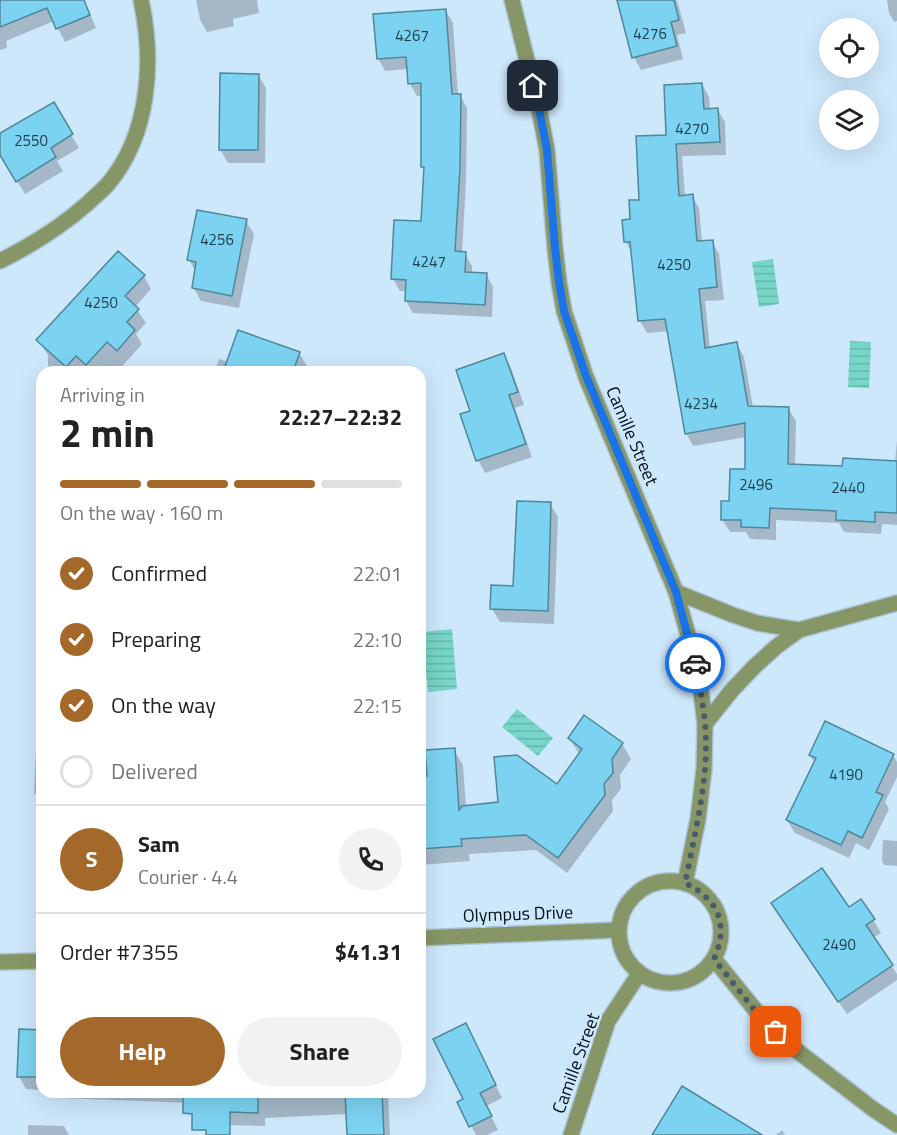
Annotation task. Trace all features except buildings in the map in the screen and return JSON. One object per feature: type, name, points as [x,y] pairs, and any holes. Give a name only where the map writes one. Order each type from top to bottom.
[{"type":"street","points":[[0,261],[30,246],[71,218],[108,185],[127,156],[139,125],[146,86],[148,53],[141,0]]},
{"type":"street","name":"Camille Street","points":[[512,0],[547,150],[555,248],[564,311],[586,376],[676,592],[694,656],[705,724],[704,769],[698,819],[685,883]]},
{"type":"street","points":[[676,592],[757,623],[799,630]]},
{"type":"street","points":[[705,724],[755,666],[799,630],[897,603]]},
{"type":"street","points":[[669,881],[685,883],[699,890],[710,900],[718,914],[721,930],[720,945],[714,959],[702,972],[688,981],[671,984],[654,982],[639,974],[627,962],[620,947],[618,930],[621,915],[628,901],[640,890],[654,883],[669,881]]},
{"type":"street","name":"Olympus Drive","points":[[426,938],[618,930]]},
{"type":"street","points":[[714,959],[760,1017],[776,1032],[800,1053],[897,1125]]},
{"type":"street","points":[[0,962],[36,961]]},
{"type":"street","name":"Camille Street","points":[[571,1135],[608,1021],[639,974]]},
{"type":"shaded area","points":[[773,259],[779,304],[759,307],[752,262]]},
{"type":"shaded area","points":[[850,341],[871,342],[869,388],[848,387]]},
{"type":"shaded area","points":[[452,629],[457,689],[428,692],[426,632]]},
{"type":"shaded area","points":[[517,709],[553,738],[538,756],[502,727]]},
{"type":"way so far","points":[[695,663],[705,724],[704,769],[698,819],[685,883],[699,890],[710,900],[718,914],[721,930],[720,945],[714,959],[760,1017],[776,1032]]},
{"type":"route","points":[[533,86],[547,150],[555,248],[564,311],[586,376],[676,592],[695,663]]}]
